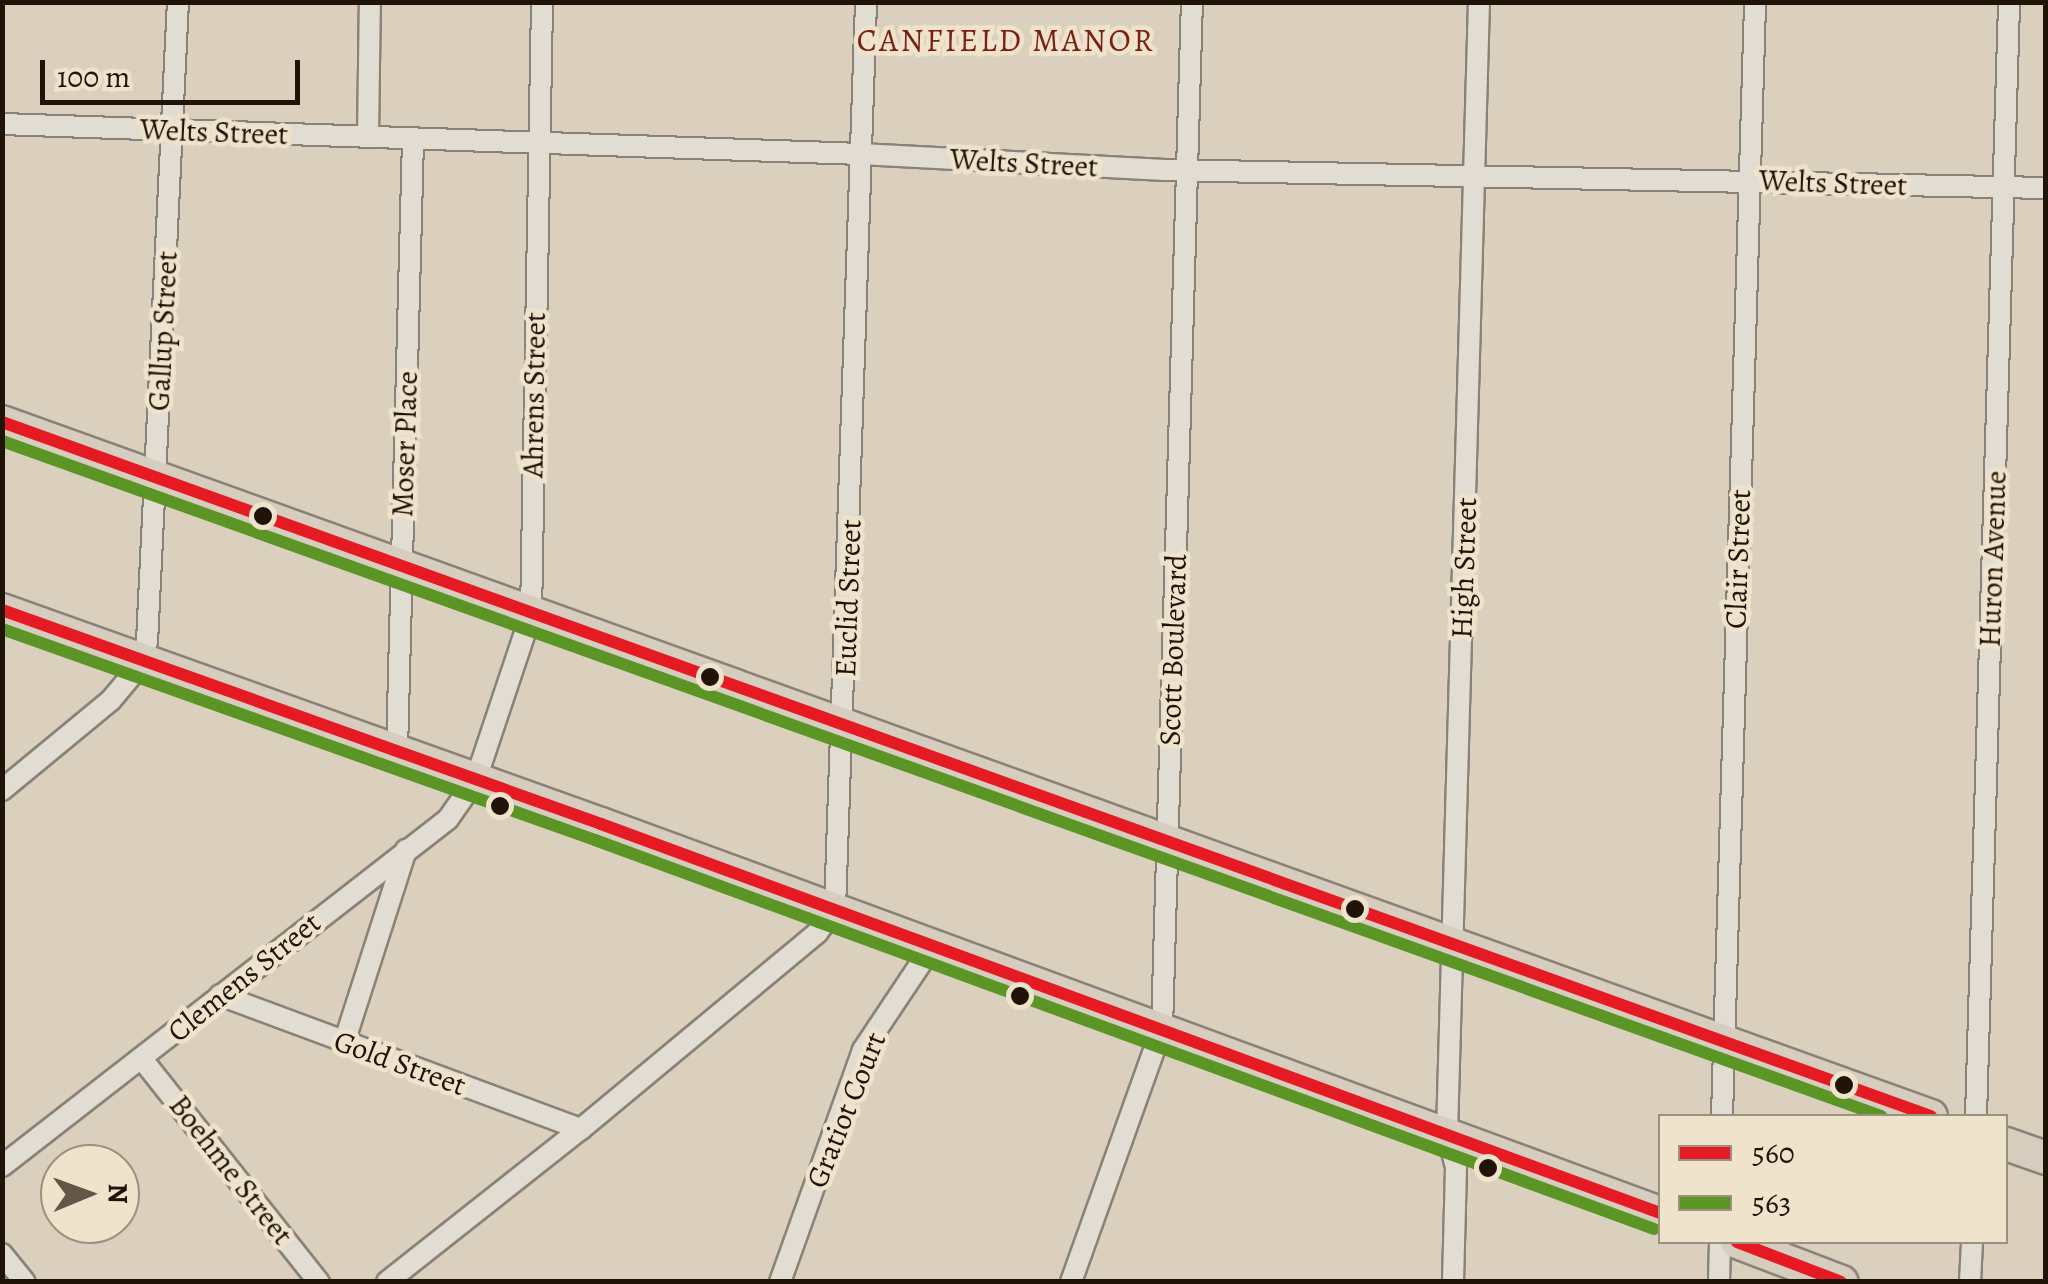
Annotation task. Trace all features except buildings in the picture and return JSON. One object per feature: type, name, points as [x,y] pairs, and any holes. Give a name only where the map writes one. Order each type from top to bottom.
[{"type":"main road","points":[[2,422],[1925,1114]]},
{"type":"main road","points":[[2,610],[835,909],[931,948],[1162,1028],[1658,1212]]},
{"type":"main road","points":[[2008,1145],[2046,1158]]},
{"type":"main road","points":[[1741,1244],[1842,1282]]},
{"type":"street","name":"Gallup Street","points":[[142,659],[149,626],[178,2]]},
{"type":"street","points":[[368,138],[370,2]]},
{"type":"street","name":"Ahrens Street","points":[[476,779],[531,615],[536,143],[542,2]]},
{"type":"street","name":"Euclid Street","points":[[835,909],[866,2]]},
{"type":"street","name":"Scott Boulevard","points":[[1071,1282],[1162,1028],[1192,2]]},
{"type":"street","name":"High Street","points":[[1453,1282],[1456,1167],[1447,1132],[1479,2]]},
{"type":"street","name":"Clair Street","points":[[1722,1114],[1755,2]]},
{"type":"street","name":"Huron Avenue","points":[[1976,1114],[2010,2]]},
{"type":"street","name":"Welts Street","points":[[2,124],[861,154],[1186,170],[2046,188]]},
{"type":"street","name":"Moser Place","points":[[397,750],[414,139]]},
{"type":"street","points":[[2,790],[111,700],[142,659]]},
{"type":"street","name":"Clemens Street","points":[[2,1166],[448,819],[476,779]]},
{"type":"street","points":[[344,1043],[407,848]]},
{"type":"street","points":[[387,1282],[582,1129],[817,933],[835,909]]},
{"type":"street","name":"Gratiot Court","points":[[780,1282],[864,1050],[931,948]]},
{"type":"street","name":"Gold Street","points":[[220,995],[582,1129]]},
{"type":"street","name":"Boehme Street","points":[[142,1059],[319,1282]]},
{"type":"street","points":[[1719,1282],[1720,1244]]},
{"type":"street","points":[[1970,1282],[1972,1244]]},
{"type":"street","points":[[2,1254],[25,1282]]},
{"type":"transit line","name":"560","points":[[2,422],[1925,1114]]},
{"type":"transit line","name":"563","points":[[2,441],[1875,1114]]},
{"type":"transit line","name":"560","points":[[2,610],[601,824],[1658,1212]]},
{"type":"transit line","name":"563","points":[[2,629],[595,840],[1654,1229]]},
{"type":"transit line","name":"560","points":[[1742,1244],[1841,1282]]},
{"type":"district","name":"CANFIELD MANOR","points":[[1006,40]]}]
